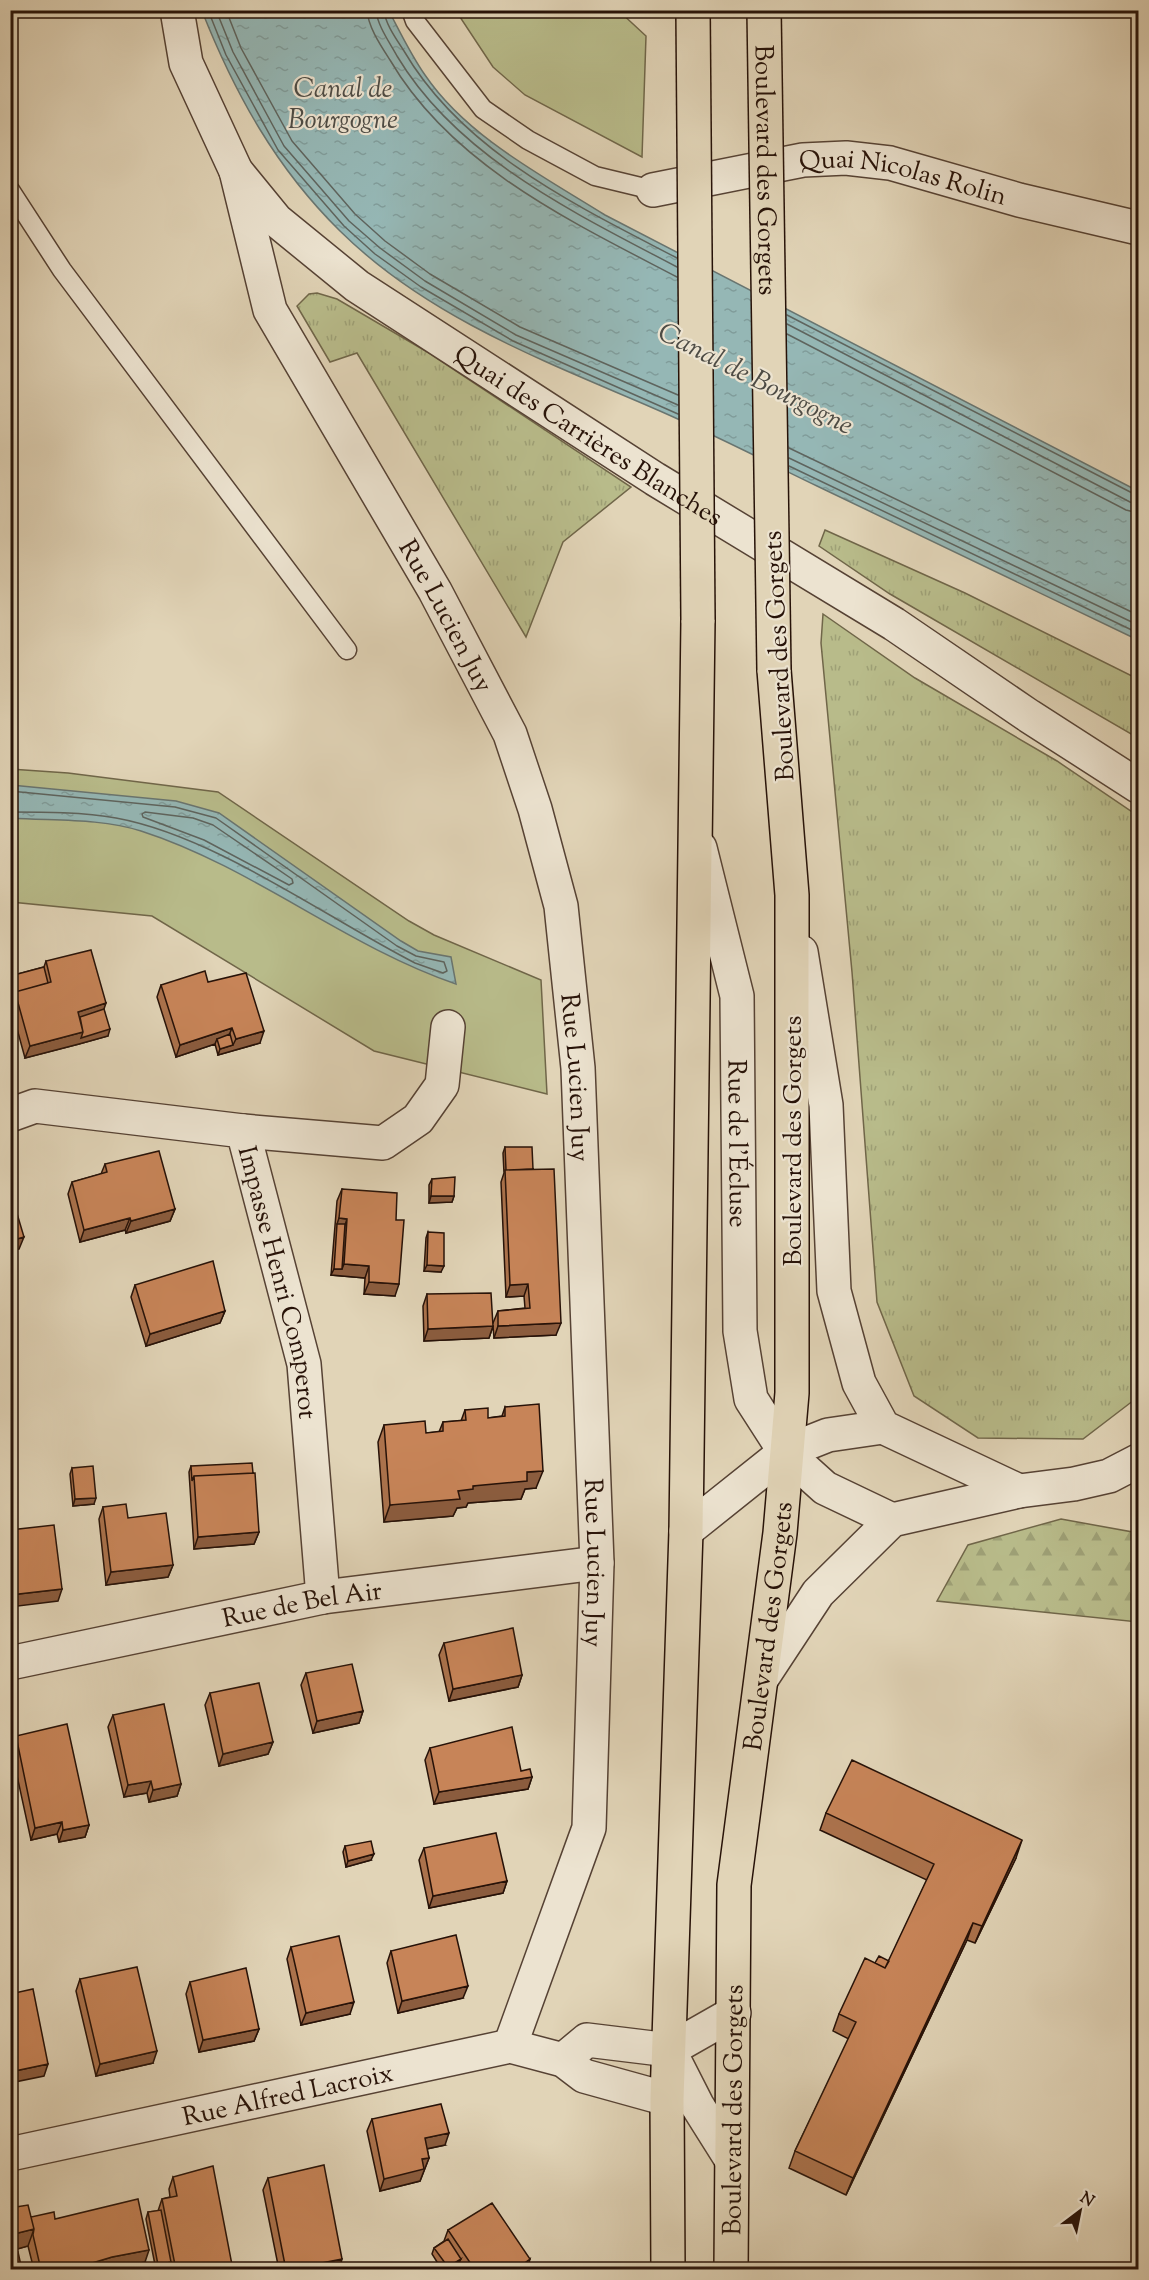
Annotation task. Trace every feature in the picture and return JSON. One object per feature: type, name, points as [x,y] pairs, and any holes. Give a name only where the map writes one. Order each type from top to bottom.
[{"type":"main road","points":[[668,2270],[667,2099],[686,1531],[698,620],[693,10]]},
{"type":"main road","name":"Boulevard des Gorgets","points":[[731,2270],[734,1886],[780,1533],[785,1452],[792,1393],[792,895],[774,670],[764,10]]},
{"type":"street","name":"Quai des Carrières Blanches","points":[[177,10],[186,63],[236,171],[276,220],[357,286],[655,478],[894,624],[1029,717],[1138,786]]},
{"type":"street","name":"Quai Nicolas Rolin","points":[[653,190],[803,160],[846,158],[890,163],[1019,200],[1138,228]]},
{"type":"street","name":"Rue Lucien Juy","points":[[236,171],[270,310],[435,591],[510,734],[535,809],[561,906],[578,1068],[597,1563],[589,1828],[510,2046]]},
{"type":"street","name":"Rue de l'Écluse","points":[[695,829],[736,996],[740,1331],[751,1399],[785,1452],[825,1488],[892,1520]]},
{"type":"street","points":[[792,895],[826,1105],[834,1291],[859,1383],[883,1427]]},
{"type":"street","points":[[243,1131],[382,1143],[418,1119],[442,1085],[448,1027]]},
{"type":"street","name":"Impasse Henri Comperot","points":[[10,1115],[35,1106],[243,1131],[304,1364],[323,1597]]},
{"type":"street","points":[[686,1531],[785,1452],[828,1435],[883,1427],[1019,1491]]},
{"type":"street","points":[[762,1678],[818,1593],[892,1520],[1019,1491],[1074,1484],[1109,1476],[1138,1461]]},
{"type":"street","name":"Rue de Bel Air","points":[[10,1663],[323,1597],[597,1563]]},
{"type":"street","points":[[563,2060],[587,2040],[669,2050],[734,2013]]},
{"type":"street","name":"Rue Alfred Lacroix","points":[[10,2154],[510,2046],[563,2060],[584,2076],[667,2099]]},
{"type":"street","points":[[669,2050],[697,2105],[731,2159]]},
{"type":"lane","name":"Quai Nicolas Rolin","points":[[411,10],[416,21],[483,109],[528,140],[595,176],[653,190]]},
{"type":"lane","points":[[10,190],[62,270],[347,650]]},
{"type":"green space","points":[[456,11],[619,11],[646,36],[642,157],[525,95],[493,67]]},
{"type":"green space","points":[[317,293],[337,299],[429,353],[631,487],[563,542],[526,637],[357,353],[330,362],[297,306],[309,294]]},
{"type":"green space","points":[[825,530],[965,593],[1138,679],[1138,738],[890,594],[819,546]]},
{"type":"green space","points":[[823,614],[915,678],[1057,761],[1138,816],[1138,1397],[1083,1439],[978,1438],[914,1396],[877,1302],[852,972],[821,643]]},
{"type":"green space","points":[[10,769],[68,773],[218,792],[409,921],[434,935],[541,980],[547,1094],[374,1051],[152,916],[11,902]]},
{"type":"green space","points":[[1061,1519],[1138,1533],[1138,1622],[937,1601],[968,1545]]},
{"type":"water","name":"Canal de Bourgogne","points":[[202,11],[389,11],[415,60],[442,97],[484,136],[532,170],[605,215],[1138,491],[1138,640],[695,427],[529,354],[488,334],[410,288],[340,231],[296,182],[277,156],[243,100],[228,72]]},
{"type":"water","points":[[11,785],[176,801],[219,813],[401,941],[418,951],[451,957],[456,984],[376,949],[261,885],[182,846],[141,831],[109,824],[11,818]]},
{"type":"building","points":[[91,950],[106,1003],[78,1012],[83,1032],[30,1046],[15,992],[51,982],[46,961]]},
{"type":"building","points":[[44,967],[48,983],[15,992],[13,998],[10,976]]},
{"type":"building","points":[[205,971],[208,982],[246,973],[264,1031],[236,1039],[232,1028],[180,1045],[161,985]]},
{"type":"building","points":[[104,1009],[110,1029],[81,1038],[83,1032],[80,1017]]},
{"type":"building","points":[[230,1034],[233,1045],[220,1049],[217,1039]]},
{"type":"building","points":[[505,1147],[532,1147],[533,1169],[506,1170]]},
{"type":"building","points":[[159,1151],[175,1209],[84,1230],[72,1182],[107,1172],[105,1164]]},
{"type":"building","points":[[554,1169],[561,1323],[498,1326],[498,1311],[530,1308],[528,1284],[510,1285],[505,1170]]},
{"type":"building","points":[[455,1177],[454,1196],[431,1196],[432,1179]]},
{"type":"building","points":[[342,1189],[397,1193],[396,1220],[404,1220],[399,1284],[369,1282],[369,1266],[344,1264],[347,1219],[339,1218]]},
{"type":"building","points":[[10,1190],[24,1237],[10,1241]]},
{"type":"building","points":[[337,1224],[345,1224],[342,1269],[334,1269]]},
{"type":"building","points":[[428,1232],[444,1233],[444,1266],[427,1265]]},
{"type":"building","points":[[213,1261],[225,1311],[150,1334],[135,1285]]},
{"type":"building","points":[[491,1293],[493,1326],[428,1329],[427,1294]]},
{"type":"building","points":[[539,1404],[543,1471],[527,1472],[527,1481],[473,1486],[473,1489],[458,1491],[460,1499],[390,1505],[384,1425],[425,1421],[426,1433],[443,1431],[443,1422],[466,1420],[465,1410],[488,1408],[488,1418],[505,1416],[505,1407]]},
{"type":"building","points":[[252,1463],[253,1473],[194,1476],[192,1481],[191,1466]]},
{"type":"building","points":[[93,1466],[96,1498],[75,1499],[72,1468]]},
{"type":"building","points":[[255,1473],[259,1532],[198,1537],[194,1476]]},
{"type":"building","points":[[126,1504],[128,1518],[166,1513],[173,1565],[111,1572],[103,1507]]},
{"type":"building","points":[[54,1525],[62,1589],[10,1595],[10,1530]]},
{"type":"building","points":[[513,1628],[522,1675],[453,1689],[444,1643]]},
{"type":"building","points":[[352,1664],[363,1711],[317,1721],[306,1673]]},
{"type":"building","points":[[259,1683],[273,1742],[223,1754],[210,1693]]},
{"type":"building","points":[[164,1704],[181,1784],[153,1790],[151,1781],[128,1785],[113,1715]]},
{"type":"building","points":[[67,1724],[89,1825],[63,1830],[62,1822],[35,1828],[16,1736]]},
{"type":"building","points":[[512,1727],[521,1771],[530,1769],[532,1777],[439,1792],[430,1748]]},
{"type":"building","points":[[852,1760],[1022,1840],[982,1926],[973,1923],[853,2178],[795,2151],[856,2022],[839,2014],[865,1958],[885,1968],[934,1864],[826,1813]]},
{"type":"building","points":[[496,1833],[507,1881],[433,1896],[424,1848]]},
{"type":"building","points":[[371,1841],[374,1854],[348,1861],[345,1846]]},
{"type":"building","points":[[456,1935],[468,1986],[402,2001],[391,1951]]},
{"type":"building","points":[[339,1936],[354,2002],[306,2013],[291,1947]]},
{"type":"building","points":[[879,1956],[889,1961],[885,1968],[875,1963]]},
{"type":"building","points":[[137,1967],[157,2051],[100,2064],[80,1979]]},
{"type":"building","points":[[246,1968],[259,2029],[203,2040],[190,1982]]},
{"type":"building","points":[[33,1989],[48,2064],[10,2072],[10,1994]]},
{"type":"building","points":[[441,2104],[449,2133],[425,2138],[429,2158],[422,2159],[424,2169],[384,2179],[372,2119]]},
{"type":"building","points":[[324,2165],[342,2259],[286,2270],[268,2178]]},
{"type":"building","points":[[213,2166],[233,2270],[176,2270],[162,2199],[177,2196],[173,2177]]},
{"type":"building","points":[[138,2199],[149,2250],[112,2257],[69,2270],[41,2270],[31,2217],[54,2212],[55,2219]]},
{"type":"building","points":[[492,2203],[530,2259],[515,2270],[475,2270],[448,2230]]},
{"type":"building","points":[[28,2205],[34,2229],[10,2235],[10,2208]]},
{"type":"building","points":[[161,2210],[171,2262],[158,2265],[148,2212]]},
{"type":"building","points":[[448,2239],[461,2259],[448,2267],[434,2248]]},
{"type":"building","points":[[18,2252],[22,2270],[10,2270],[10,2254]]}]
